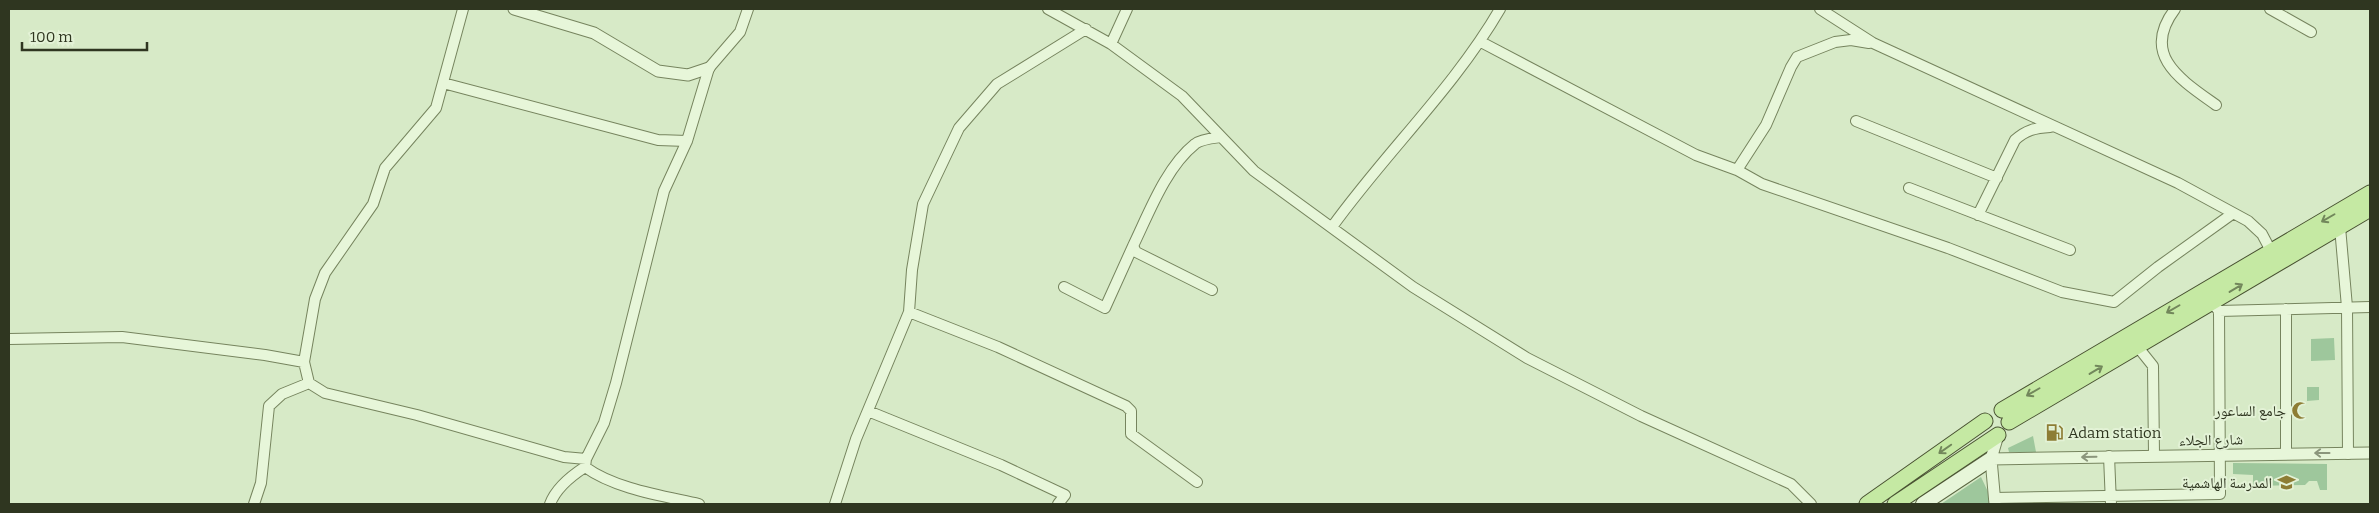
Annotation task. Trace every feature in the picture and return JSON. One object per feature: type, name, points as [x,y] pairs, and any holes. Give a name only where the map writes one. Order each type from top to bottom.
[{"type":"main road","points":[[1867,504],[1985,421],[1990,411],[2005,416],[2137,346],[2211,302],[2269,258],[2370,193]]},
{"type":"main road","points":[[2269,258],[2340,227],[2370,209]]},
{"type":"main road","points":[[2005,416],[2211,302]]},
{"type":"main road","points":[[1895,504],[2005,430],[2005,416]]},
{"type":"main road","points":[[1985,421],[1987,429],[1998,435]]},
{"type":"main road","points":[[1923,504],[1991,459]]},
{"type":"street","points":[[463,9],[436,108],[385,168],[373,204],[325,273],[315,299],[304,362],[308,383],[325,393],[416,415],[586,463],[596,475],[638,489],[699,504]]},
{"type":"street","points":[[514,9],[594,33],[658,70],[688,75],[708,68]]},
{"type":"street","points":[[550,504],[552,498],[570,477],[586,463],[604,423],[616,383],[664,191],[687,140],[708,68],[740,32],[748,9]]},
{"type":"street","points":[[1048,9],[1111,44],[1182,96],[1254,171],[1413,287],[1527,358],[1641,416],[1791,484],[1811,504]]},
{"type":"street","points":[[1111,44],[1127,9]]},
{"type":"street","points":[[1332,227],[1361,187],[1467,62],[1500,9]]},
{"type":"street","points":[[1820,9],[1873,43],[2178,183],[2254,226],[2262,234],[2269,258]]},
{"type":"street","points":[[2175,9],[2166,21],[2162,38],[2165,56],[2176,76],[2216,105]]},
{"type":"street","points":[[2270,9],[2311,32]]},
{"type":"street","points":[[835,504],[856,439],[909,312],[912,270],[923,204],[959,128],[997,84],[1086,29]]},
{"type":"street","points":[[1737,170],[1766,125],[1791,67],[1797,58],[1835,42],[1851,40],[1873,43]]},
{"type":"street","points":[[1481,42],[1696,155],[1737,170],[1762,184],[1948,248],[2062,292],[2114,302],[2158,267],[2232,214]]},
{"type":"street","points":[[443,83],[658,140],[687,140]]},
{"type":"street","points":[[1856,121],[1997,178]]},
{"type":"street","points":[[1978,215],[2015,140],[2023,132],[2035,128],[2054,127]]},
{"type":"street","points":[[1064,287],[1106,308],[1133,246],[1173,169],[1196,142],[1221,137]]},
{"type":"street","points":[[1909,188],[2070,250]]},
{"type":"street","points":[[2340,227],[2347,307],[2348,454]]},
{"type":"street","points":[[1133,246],[1136,252],[1212,290]]},
{"type":"street","points":[[1998,435],[1991,459],[1995,501],[2111,501],[2220,494],[2211,302],[2286,308],[2370,307]]},
{"type":"street","points":[[2286,308],[2286,453]]},
{"type":"street","points":[[909,312],[998,346],[1126,406],[1131,411],[1131,434],[1197,482]]},
{"type":"street","points":[[9,339],[122,336],[304,362]]},
{"type":"street","points":[[2137,346],[2153,366],[2154,455]]},
{"type":"street","points":[[254,504],[260,483],[269,406],[282,394],[308,383]]},
{"type":"street","points":[[868,411],[1065,494],[1058,504]]},
{"type":"street","name":"شارع الجلاء","points":[[1991,459],[2370,453]]},
{"type":"street","points":[[2109,456],[2111,501]]},
{"type":"green space","points":[[2334,338],[2335,360],[2311,361],[2311,339]]},
{"type":"green space","points":[[2307,387],[2319,387],[2319,400],[2307,401]]},
{"type":"green space","points":[[2033,436],[2036,452],[2009,452],[2008,448]]},
{"type":"green space","points":[[2233,463],[2327,464],[2327,490],[2320,490],[2317,481],[2309,481],[2305,485],[2253,486],[2253,475],[2233,474]]},
{"type":"green space","points":[[1981,477],[1990,496],[1991,504],[1941,504]]},
{"type":"place","name":"جامع الساعور","points":[[2300,411]]},
{"type":"place","name":"Adam station","points":[[2054,433]]},
{"type":"place","name":"المدرسة الهاشمية","points":[[2286,483]]}]
